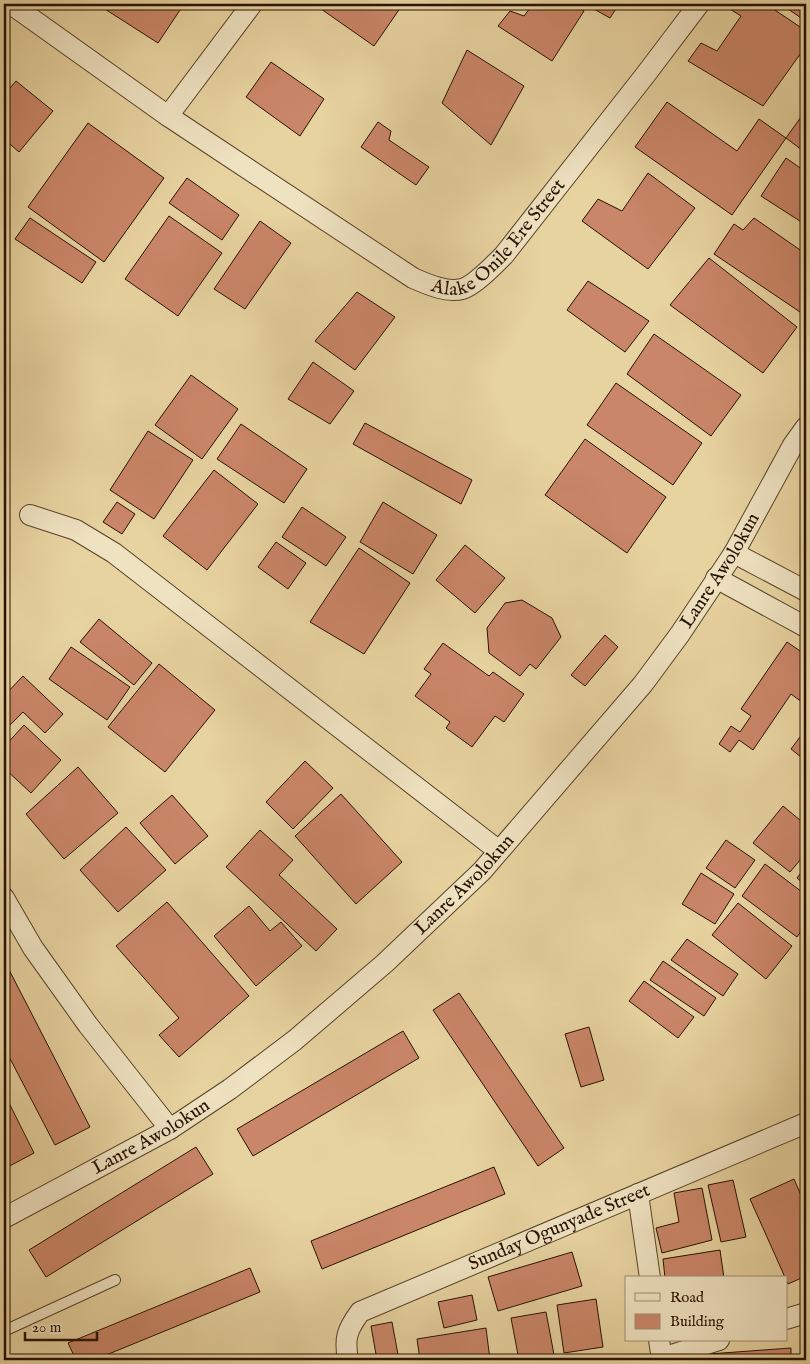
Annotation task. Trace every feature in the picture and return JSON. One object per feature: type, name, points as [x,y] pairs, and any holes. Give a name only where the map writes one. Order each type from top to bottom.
[{"type":"street","name":"Alake Onile Ere Street","points":[[11,4],[168,116],[413,278],[438,288],[462,289],[482,277],[504,255],[699,4]]},
{"type":"street","points":[[168,116],[252,4]]},
{"type":"street","name":"Lanre Awolokun","points":[[4,1218],[170,1129],[230,1089],[295,1040],[385,963],[482,870],[643,684],[680,634],[734,553],[793,445],[806,427]]},
{"type":"street","points":[[30,515],[76,530],[114,553],[499,851]]},
{"type":"street","points":[[734,553],[806,591]]},
{"type":"street","points":[[716,578],[806,627]]},
{"type":"street","points":[[4,898],[34,948],[78,1012],[170,1129]]},
{"type":"street","name":"Sunday Ogunyade Street","points":[[348,1360],[345,1345],[349,1328],[360,1312],[806,1123]]},
{"type":"street","points":[[638,1194],[650,1276]]},
{"type":"street","points":[[788,1318],[806,1313]]},
{"type":"street","points":[[661,1353],[709,1342]]},
{"type":"lane","points":[[4,1331],[115,1280]]},
{"type":"building","points":[[97,4],[184,4],[158,43]]},
{"type":"building","points":[[314,4],[403,4],[374,46]]},
{"type":"building","points":[[533,4],[574,4],[584,11],[552,61],[498,26],[510,11],[524,16]]},
{"type":"building","points":[[585,4],[619,4],[610,18]]},
{"type":"building","points":[[722,4],[766,4],[806,31],[806,46],[763,106],[688,61],[701,43],[717,51],[741,16]]},
{"type":"building","points":[[781,4],[806,4],[806,18],[804,20]]},
{"type":"building","points":[[467,50],[524,86],[491,145],[442,103]]},
{"type":"building","points":[[271,62],[324,99],[300,136],[246,97]]},
{"type":"building","points":[[16,81],[53,111],[19,152],[4,139],[4,95]]},
{"type":"building","points":[[667,102],[737,151],[759,119],[786,138],[732,215],[635,147]]},
{"type":"building","points":[[806,110],[806,153],[786,138]]},
{"type":"building","points":[[378,122],[391,131],[389,140],[429,167],[416,185],[361,147]]},
{"type":"building","points":[[88,123],[164,178],[104,262],[28,207]]},
{"type":"building","points":[[786,158],[806,172],[806,225],[761,196]]},
{"type":"building","points":[[648,173],[695,208],[648,269],[582,221],[598,199],[622,211]]},
{"type":"building","points":[[187,178],[239,215],[222,240],[169,203]]},
{"type":"building","points":[[169,216],[222,253],[178,316],[125,279]]},
{"type":"building","points":[[30,218],[96,262],[82,283],[15,239]]},
{"type":"building","points":[[754,218],[806,254],[806,308],[803,314],[714,254],[734,224],[743,230]]},
{"type":"building","points":[[260,221],[291,243],[245,309],[214,289]]},
{"type":"building","points":[[709,258],[797,327],[763,373],[670,305]]},
{"type":"building","points":[[588,281],[649,321],[625,352],[567,310]]},
{"type":"building","points":[[357,292],[395,317],[355,370],[315,341]]},
{"type":"building","points":[[654,334],[741,395],[711,436],[627,374]]},
{"type":"building","points":[[313,362],[354,391],[330,424],[288,399]]},
{"type":"building","points":[[191,375],[238,409],[202,459],[155,425]]},
{"type":"building","points":[[616,383],[702,443],[673,485],[587,425]]},
{"type":"building","points":[[365,423],[472,480],[461,504],[353,444]]},
{"type":"building","points":[[241,424],[307,469],[284,503],[217,459]]},
{"type":"building","points":[[148,431],[193,460],[154,519],[110,490]]},
{"type":"building","points":[[585,439],[666,497],[627,553],[545,495]]},
{"type":"building","points":[[214,470],[258,504],[207,570],[163,536]]},
{"type":"building","points":[[117,502],[135,514],[122,534],[103,522]]},
{"type":"building","points":[[383,502],[437,535],[413,574],[360,542]]},
{"type":"building","points":[[302,507],[346,537],[326,566],[282,537]]},
{"type":"building","points":[[276,542],[306,563],[288,589],[258,567]]},
{"type":"building","points":[[465,545],[505,578],[475,613],[436,580]]},
{"type":"building","points":[[359,548],[410,583],[364,654],[310,622]]},
{"type":"building","points":[[522,600],[552,618],[561,637],[536,669],[530,664],[520,676],[489,653],[487,628],[505,603]]},
{"type":"building","points":[[99,619],[152,663],[134,685],[80,642]]},
{"type":"building","points":[[605,635],[618,647],[585,686],[571,675]]},
{"type":"building","points":[[787,642],[806,655],[806,705],[791,694],[753,750],[739,740],[730,752],[719,744],[731,726],[740,732],[751,716],[741,709]]},
{"type":"building","points":[[443,643],[489,676],[493,672],[524,694],[504,722],[495,716],[472,747],[446,728],[450,722],[415,696],[431,674],[424,669]]},
{"type":"building","points":[[71,647],[130,687],[107,720],[49,679]]},
{"type":"building","points":[[159,664],[215,710],[165,772],[108,727]]},
{"type":"building","points":[[23,676],[63,714],[45,733],[23,712],[4,731],[4,696]]},
{"type":"building","points":[[24,725],[61,760],[31,793],[4,768],[4,747]]},
{"type":"building","points":[[806,729],[806,761],[791,749]]},
{"type":"building","points":[[305,761],[333,788],[293,829],[266,802]]},
{"type":"building","points":[[78,767],[118,813],[64,859],[26,814]]},
{"type":"building","points":[[341,794],[402,862],[356,904],[295,836]]},
{"type":"building","points":[[172,795],[208,836],[175,864],[140,823]]},
{"type":"building","points":[[783,806],[806,825],[806,853],[790,872],[753,843]]},
{"type":"building","points":[[126,827],[166,870],[118,912],[80,870]]},
{"type":"building","points":[[260,830],[293,860],[279,875],[337,929],[316,951],[226,867]]},
{"type":"building","points":[[726,840],[755,860],[735,888],[706,868]]},
{"type":"building","points":[[765,864],[806,895],[806,924],[797,937],[742,896]]},
{"type":"building","points":[[806,866],[806,886],[797,878]]},
{"type":"building","points":[[701,873],[734,894],[715,924],[682,904]]},
{"type":"building","points":[[167,902],[249,996],[179,1057],[159,1035],[179,1018],[116,946]]},
{"type":"building","points":[[738,903],[792,946],[766,979],[712,935]]},
{"type":"building","points":[[249,906],[270,931],[281,922],[302,946],[256,986],[214,936]]},
{"type":"building","points":[[687,939],[738,974],[723,996],[671,960]]},
{"type":"building","points":[[4,960],[90,1127],[55,1145],[4,1047]]},
{"type":"building","points":[[663,961],[716,998],[704,1016],[650,980]]},
{"type":"building","points":[[644,981],[694,1017],[678,1038],[629,1001]]},
{"type":"building","points":[[459,993],[564,1148],[538,1166],[433,1010]]},
{"type":"building","points":[[589,1027],[604,1080],[581,1087],[565,1034]]},
{"type":"building","points":[[403,1031],[419,1058],[253,1156],[237,1129]]},
{"type":"building","points":[[4,1093],[34,1153],[4,1169]]},
{"type":"building","points":[[196,1147],[213,1174],[46,1277],[29,1250]]},
{"type":"building","points":[[494,1167],[505,1194],[322,1269],[311,1241]]},
{"type":"building","points":[[794,1179],[806,1207],[806,1276],[788,1284],[788,1276],[784,1276],[750,1199]]},
{"type":"building","points":[[733,1180],[746,1237],[721,1242],[708,1185]]},
{"type":"building","points":[[702,1188],[712,1240],[662,1253],[656,1228],[679,1222],[674,1193]]},
{"type":"building","points":[[720,1250],[724,1276],[665,1276],[663,1259]]},
{"type":"building","points":[[572,1252],[582,1286],[498,1311],[488,1277]]},
{"type":"building","points":[[250,1268],[260,1292],[94,1360],[76,1360],[68,1343]]},
{"type":"building","points":[[472,1295],[477,1320],[444,1328],[438,1302]]},
{"type":"building","points":[[596,1299],[603,1347],[564,1353],[557,1305]]},
{"type":"building","points":[[546,1312],[555,1360],[519,1360],[511,1318]]},
{"type":"building","points":[[392,1322],[399,1360],[377,1360],[371,1326]]},
{"type":"building","points":[[486,1328],[490,1360],[420,1360],[417,1339]]},
{"type":"building","points":[[791,1348],[791,1360],[695,1360],[695,1355]]}]
